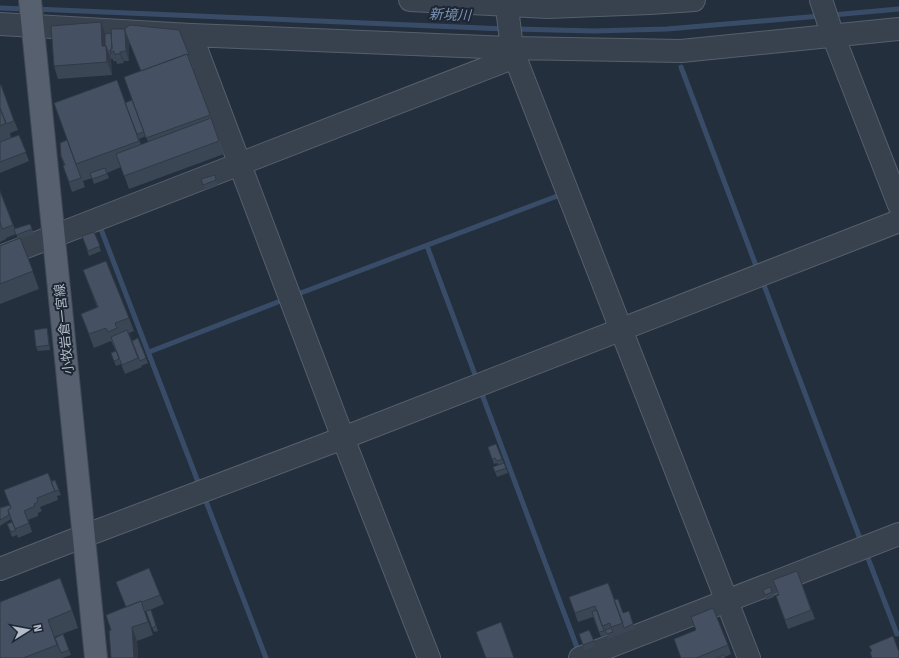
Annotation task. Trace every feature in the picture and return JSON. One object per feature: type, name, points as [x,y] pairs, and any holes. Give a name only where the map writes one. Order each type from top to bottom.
[{"type":"main road","name":"小牧岩倉一宮線","points":[[30,0],[55,236],[96,658]]},
{"type":"street","points":[[410,0],[548,7],[650,4],[694,0]]},
{"type":"street","points":[[821,0],[832,33],[899,205]]},
{"type":"street","points":[[506,5],[512,49],[620,330],[749,658]]},
{"type":"street","points":[[0,24],[33,23],[190,35],[512,49],[681,52],[832,33],[899,29]]},
{"type":"street","points":[[190,35],[343,438],[430,658]]},
{"type":"street","points":[[0,257],[239,164],[512,49]]},
{"type":"street","points":[[0,570],[84,536],[343,438],[899,221]]},
{"type":"street","points":[[580,658],[899,534]]},
{"type":"building","points":[[101,22],[102,46],[106,46],[107,62],[54,66],[51,26]]},
{"type":"building","points":[[130,25],[179,30],[189,55],[187,54],[141,71],[124,29]]},
{"type":"building","points":[[111,29],[125,29],[126,51],[120,52],[120,54],[114,54],[114,51],[110,52],[112,49]]},
{"type":"building","points":[[111,33],[112,49],[110,50],[111,54],[109,54],[105,46],[105,34]]},
{"type":"building","points":[[187,54],[210,115],[146,138],[124,77]]},
{"type":"building","points":[[117,80],[139,141],[76,164],[54,103]]},
{"type":"building","points":[[0,85],[14,121],[6,124],[0,108]]},
{"type":"building","points":[[132,100],[144,132],[137,134],[125,103]]},
{"type":"building","points":[[0,108],[6,123],[0,126]]},
{"type":"building","points":[[211,118],[219,141],[124,176],[116,154]]},
{"type":"building","points":[[19,135],[26,152],[0,162],[0,142]]},
{"type":"building","points":[[67,140],[81,178],[69,182],[63,166],[65,165],[61,156],[60,143]]},
{"type":"building","points":[[105,168],[107,174],[92,179],[90,173]]},
{"type":"building","points":[[215,175],[216,180],[203,185],[201,179]]},
{"type":"building","points":[[0,191],[13,225],[2,229],[0,222]]},
{"type":"building","points":[[30,224],[32,229],[16,235],[14,229]]},
{"type":"building","points":[[94,232],[100,246],[88,251],[82,236]]},
{"type":"building","points":[[20,238],[33,271],[0,284],[0,246]]},
{"type":"building","points":[[106,261],[129,318],[115,323],[117,328],[108,332],[106,328],[89,334],[81,314],[98,307],[83,270]]},
{"type":"building","points":[[47,328],[49,345],[36,347],[34,330]]},
{"type":"building","points":[[127,330],[138,358],[122,365],[111,337]]},
{"type":"building","points":[[138,338],[146,358],[140,361],[132,341]]},
{"type":"building","points":[[116,351],[119,359],[114,361],[111,353]]},
{"type":"building","points":[[496,444],[502,459],[497,461],[495,458],[492,459],[488,447]]},
{"type":"building","points":[[504,463],[506,468],[495,472],[493,467]]},
{"type":"building","points":[[48,473],[55,491],[37,498],[38,502],[34,504],[35,506],[24,511],[29,523],[15,529],[8,510],[11,508],[4,490]]},
{"type":"building","points":[[55,480],[59,490],[55,491],[51,482]]},
{"type":"building","points":[[10,505],[11,508],[8,510],[9,515],[0,520],[0,508]]},
{"type":"building","points":[[12,522],[16,530],[11,532],[7,524]]},
{"type":"building","points":[[149,568],[160,595],[126,607],[116,582]]},
{"type":"building","points":[[797,571],[811,610],[785,620],[776,596],[779,595],[773,580]]},
{"type":"building","points":[[60,578],[72,610],[48,620],[57,645],[23,658],[0,658],[0,602]]},
{"type":"building","points":[[608,583],[623,623],[611,627],[610,623],[602,626],[595,606],[575,613],[569,597]]},
{"type":"building","points":[[770,587],[772,592],[765,595],[763,590]]},
{"type":"building","points":[[618,599],[623,613],[629,611],[633,624],[624,628],[614,600]]},
{"type":"building","points":[[141,601],[148,622],[132,627],[134,658],[111,658],[109,631],[111,630],[106,615]]},
{"type":"building","points":[[713,608],[728,645],[696,658],[681,658],[674,639],[696,630],[691,617]]},
{"type":"building","points":[[151,610],[156,626],[152,628],[146,611]]},
{"type":"building","points":[[597,610],[604,631],[599,632],[592,612]]},
{"type":"building","points":[[501,622],[514,658],[486,658],[476,632]]},
{"type":"building","points":[[611,628],[613,632],[607,634],[605,630]]},
{"type":"building","points":[[589,630],[594,641],[583,645],[579,634]]},
{"type":"building","points":[[63,634],[69,650],[61,653],[55,638]]},
{"type":"building","points":[[893,636],[899,652],[899,658],[872,658],[870,652],[872,651],[869,646]]},
{"type":"building","points":[[724,655],[725,658],[716,658]]},
{"type":"waterway","name":"新境川","points":[[0,8],[25,9]]},
{"type":"waterway","name":"新境川","points":[[35,9],[505,29]]},
{"type":"waterway","name":"新境川","points":[[832,15],[899,9]]},
{"type":"waterway","name":"新境川","points":[[515,29],[594,31],[667,29],[820,16]]},
{"type":"waterway","points":[[681,67],[758,271]]},
{"type":"waterway","points":[[298,294],[560,195]]},
{"type":"waterway","points":[[99,224],[200,487]]},
{"type":"waterway","points":[[427,246],[477,380]]},
{"type":"waterway","points":[[762,280],[862,544]]},
{"type":"waterway","points":[[149,352],[283,300]]},
{"type":"waterway","points":[[480,389],[578,650]]},
{"type":"waterway","points":[[204,496],[266,658]]},
{"type":"waterway","points":[[866,553],[897,634]]}]
